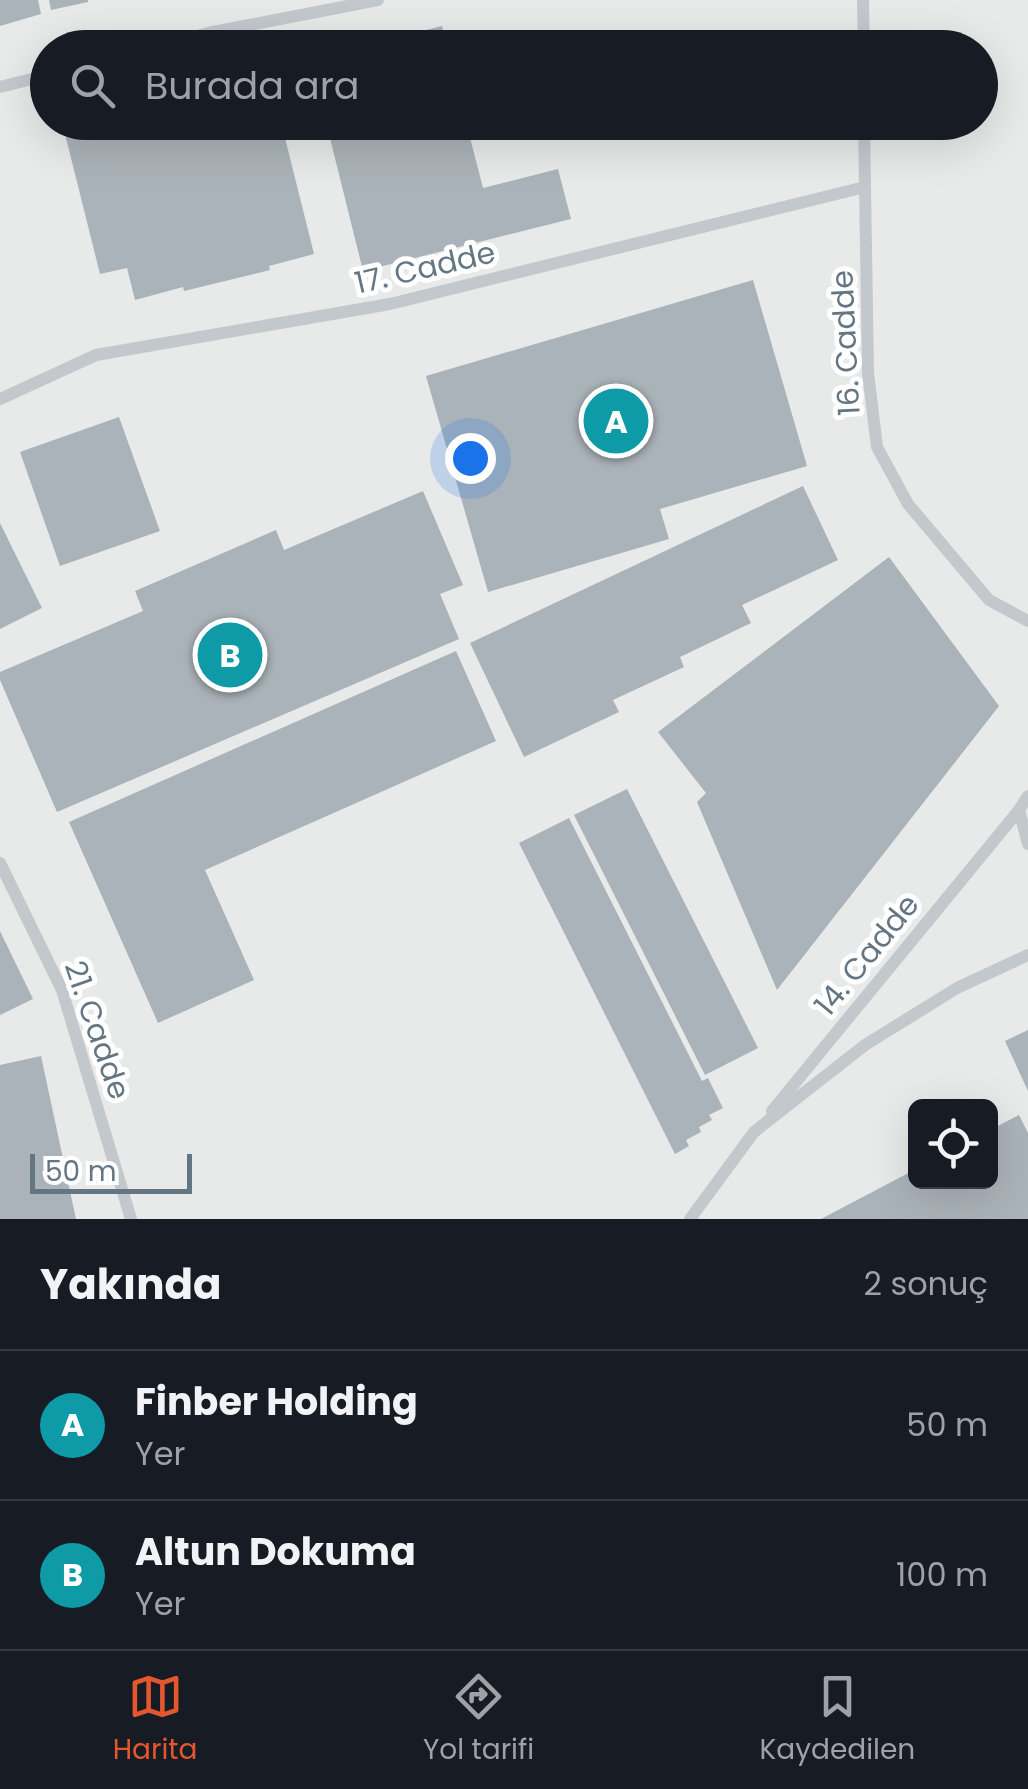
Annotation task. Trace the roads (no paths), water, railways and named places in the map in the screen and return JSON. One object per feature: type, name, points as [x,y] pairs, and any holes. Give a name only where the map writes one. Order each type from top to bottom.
[{"type":"lane","points":[[219,30],[378,0]]},
{"type":"lane","points":[[863,0],[864,30]]},
{"type":"lane","points":[[0,88],[30,80]]},
{"type":"lane","name":"16. Cadde","points":[[864,140],[868,374],[877,447],[908,504],[989,600],[1028,621]]},
{"type":"lane","name":"17. Cadde","points":[[0,399],[96,355],[390,304],[865,187]]},
{"type":"lane","name":"14. Cadde","points":[[754,1132],[1028,796]]},
{"type":"lane","points":[[1019,810],[1028,844]]},
{"type":"lane","name":"21. Cadde","points":[[0,863],[62,990],[132,1219]]},
{"type":"lane","points":[[690,1219],[754,1132],[865,1045],[956,988],[1028,954]]},
{"type":"place","name":"Finber Holding","points":[[616,421]]},
{"type":"place","name":"Altun Dokuma","points":[[230,655]]}]
